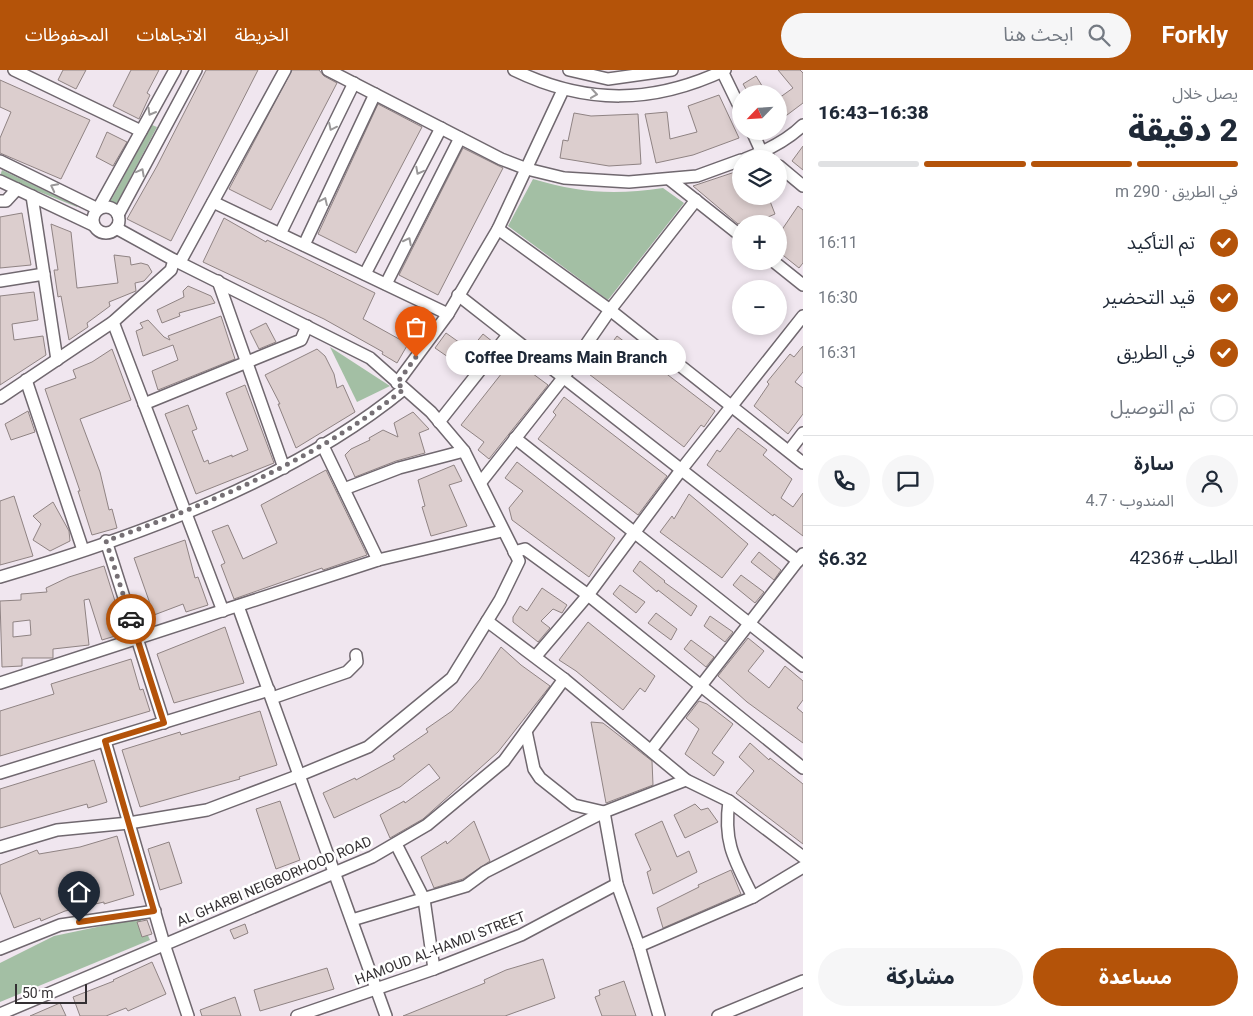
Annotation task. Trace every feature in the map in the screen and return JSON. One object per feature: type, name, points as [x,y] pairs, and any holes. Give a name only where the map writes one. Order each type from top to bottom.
[{"type":"street","points":[[14,70],[141,131]]},
{"type":"street","points":[[94,225],[93,216],[175,70]]},
{"type":"street","points":[[0,181],[94,225],[104,233],[116,228],[119,222],[118,215],[196,70]]},
{"type":"street","points":[[0,398],[113,322],[171,270],[213,202],[285,70]]},
{"type":"street","points":[[328,70],[501,159],[528,169],[564,178],[629,182],[669,179],[697,176],[732,163]]},
{"type":"street","points":[[514,70],[563,90],[612,97],[656,94],[707,79],[724,71],[732,89]]},
{"type":"street","points":[[569,70],[608,79],[620,74],[672,70]]},
{"type":"street","points":[[280,234],[354,83]]},
{"type":"street","points":[[0,576],[83,550],[185,512],[284,468],[382,406],[400,386],[448,314],[498,229],[528,169],[563,90]]},
{"type":"street","points":[[304,245],[375,94]]},
{"type":"street","points":[[774,150],[794,134],[803,124]]},
{"type":"street","points":[[365,274],[442,128]]},
{"type":"street","points":[[386,284],[460,138]]},
{"type":"street","points":[[0,162],[98,209],[105,206],[112,209],[118,215]]},
{"type":"street","points":[[787,173],[803,186]]},
{"type":"street","points":[[669,179],[732,229]]},
{"type":"street","points":[[0,201],[6,201],[17,189]]},
{"type":"street","points":[[32,196],[57,360]]},
{"type":"street","points":[[481,482],[563,378],[610,310],[696,200]]},
{"type":"street","points":[[213,202],[448,314]]},
{"type":"street","points":[[0,847],[57,830],[129,823],[207,810],[300,775],[368,746],[452,678],[500,600],[518,561],[502,531],[481,482],[464,451],[431,412],[370,358],[177,261],[116,228]]},
{"type":"street","points":[[498,229],[610,310],[803,462]]},
{"type":"street","points":[[784,270],[803,285]]},
{"type":"street","points":[[0,281],[44,274]]},
{"type":"street","points":[[218,281],[245,363],[284,468]]},
{"type":"street","points":[[458,295],[682,470],[800,558],[652,749]]},
{"type":"street","points":[[536,656],[588,594],[682,470],[803,316]]},
{"type":"street","points":[[113,322],[223,611]]},
{"type":"street","points":[[144,404],[301,340],[307,326]]},
{"type":"street","points":[[439,422],[508,335]]},
{"type":"street","points":[[26,380],[83,550]]},
{"type":"street","points":[[788,451],[803,433]]},
{"type":"street","points":[[516,438],[748,625],[803,666]]},
{"type":"street","points":[[322,444],[378,560]]},
{"type":"street","points":[[344,489],[399,468],[464,451]]},
{"type":"street","points":[[0,683],[378,560],[502,531]]},
{"type":"street","points":[[106,541],[164,723]]},
{"type":"street","points":[[514,552],[525,549],[588,594],[702,684],[803,768]]},
{"type":"street","points":[[238,606],[386,1016]]},
{"type":"street","points":[[487,621],[536,656],[652,749],[686,780],[729,801],[803,858]]},
{"type":"street","points":[[0,773],[164,723],[347,672],[357,662],[356,655]]},
{"type":"street","name":"AL GHARBI NEIGBORHOOD ROAD","points":[[0,1014],[372,858],[396,844],[426,825],[504,761],[564,679]]},
{"type":"street","points":[[526,731],[534,769],[540,778],[574,806],[604,812]]},
{"type":"street","points":[[105,741],[154,911],[188,1016]]},
{"type":"street","points":[[352,920],[466,886],[486,872],[604,812],[686,780]]},
{"type":"street","points":[[729,801],[726,819],[728,840],[734,858],[753,897]]},
{"type":"street","points":[[604,812],[617,884],[639,946],[659,1016]]},
{"type":"street","points":[[396,844],[424,899],[434,969]]},
{"type":"street","points":[[639,946],[753,897],[803,867]]},
{"type":"street","name":"HAMOUD AL-HAMDI STREET","points":[[297,1016],[434,969],[521,935],[617,884]]},
{"type":"street","points":[[0,949],[60,925],[154,911]]},
{"type":"street","points":[[718,1016],[803,981]]},
{"type":"green space","points":[[152,125],[157,127],[116,205],[110,202]]},
{"type":"green space","points":[[2,170],[77,206],[77,207],[0,176]]},
{"type":"green space","points":[[533,179],[582,190],[629,192],[663,188],[684,203],[608,300],[508,226]]},
{"type":"green space","points":[[330,347],[390,386],[357,402]]},
{"type":"green space","points":[[140,918],[150,940],[0,1002],[0,963],[54,936]]},
{"type":"building","points":[[63,70],[86,70],[76,89],[58,80]]},
{"type":"building","points":[[131,70],[159,70],[147,93],[150,95],[139,119],[113,106]]},
{"type":"building","points":[[206,70],[258,70],[171,241],[127,219],[157,166]]},
{"type":"building","points":[[292,70],[319,70],[324,76],[337,83],[271,210],[229,189]]},
{"type":"building","points":[[778,70],[800,70],[803,73],[803,103],[788,114],[788,92],[793,88]]},
{"type":"building","points":[[756,76],[762,85],[744,85]]},
{"type":"building","points":[[0,80],[90,120],[61,179],[0,153],[0,138],[11,112],[0,107]]},
{"type":"building","points":[[719,95],[732,123],[732,140],[734,140],[693,155],[656,163],[645,114],[667,112],[670,139],[697,132],[688,106]]},
{"type":"building","points":[[378,104],[422,127],[356,253],[318,234]]},
{"type":"building","points":[[574,113],[591,116],[638,114],[641,164],[609,166],[560,158],[563,140],[568,141]]},
{"type":"building","points":[[107,132],[127,142],[113,166],[96,157]]},
{"type":"building","points":[[803,146],[803,170],[792,161]]},
{"type":"building","points":[[463,148],[503,168],[438,295],[399,275]]},
{"type":"building","points":[[732,173],[732,205],[772,205],[775,214],[732,215],[732,219],[693,186]]},
{"type":"building","points":[[798,206],[803,210],[803,263],[799,268],[787,258],[787,222]]},
{"type":"building","points":[[22,213],[31,265],[0,268],[0,217]]},
{"type":"building","points":[[224,218],[266,242],[267,240],[375,293],[363,319],[408,344],[397,363],[382,354],[383,352],[324,319],[203,262]]},
{"type":"building","points":[[51,224],[71,232],[77,288],[118,283],[114,255],[130,257],[131,265],[141,263],[148,265],[152,272],[144,281],[135,283],[136,291],[109,302],[110,306],[87,323],[88,327],[69,340],[61,296],[58,297],[54,270],[58,270]]},
{"type":"building","points":[[188,286],[211,296],[215,303],[179,313],[180,316],[162,323],[157,310],[184,297],[183,291]]},
{"type":"building","points":[[34,292],[38,320],[12,324],[14,340],[43,336],[46,355],[0,385],[0,296]]},
{"type":"building","points":[[221,316],[235,359],[158,390],[152,371],[178,360],[173,345],[143,356],[136,331],[143,328],[140,323],[148,320],[164,337],[170,340],[168,336]]},
{"type":"building","points":[[266,323],[276,342],[259,349],[250,331]]},
{"type":"building","points":[[446,333],[470,350],[483,334],[493,342],[470,371],[452,357],[451,359],[435,348]]},
{"type":"building","points":[[617,336],[715,411],[704,427],[701,425],[684,447],[585,371],[596,356],[600,359]]},
{"type":"building","points":[[803,346],[803,372],[795,382],[803,388],[803,414],[788,434],[754,406],[769,384],[767,382],[790,354],[794,357]]},
{"type":"building","points":[[112,349],[131,400],[80,419],[100,472],[109,510],[112,509],[117,528],[92,535],[78,491],[80,491],[45,389],[76,378],[73,370],[92,362]]},
{"type":"building","points":[[317,349],[325,356],[334,374],[337,388],[343,385],[355,412],[296,448],[278,404],[280,404],[265,375]]},
{"type":"building","points":[[513,359],[548,385],[489,459],[478,450],[484,442],[461,425]]},
{"type":"building","points":[[245,385],[274,463],[196,494],[165,414],[188,405],[197,429],[192,431],[204,462],[208,460],[209,464],[232,455],[232,457],[248,450],[226,393]]},
{"type":"building","points":[[564,397],[667,476],[638,515],[538,439],[556,415],[553,412]]},
{"type":"building","points":[[28,411],[35,432],[11,440],[5,424]]},
{"type":"building","points":[[413,412],[429,429],[419,433],[425,453],[396,461],[355,477],[345,455],[351,449],[370,440],[369,438],[383,430],[398,437],[394,423]]},
{"type":"building","points":[[738,428],[767,450],[763,455],[792,479],[781,498],[793,507],[803,493],[803,536],[774,514],[773,516],[707,465],[717,450],[720,452]]},
{"type":"building","points":[[517,462],[615,538],[589,577],[512,520],[509,508],[523,491],[505,478]]},
{"type":"building","points":[[454,465],[462,481],[449,485],[467,526],[431,536],[422,507],[425,506],[418,480]]},
{"type":"building","points":[[326,470],[367,555],[323,570],[322,568],[234,599],[221,565],[225,563],[212,531],[228,525],[243,559],[277,543],[261,505]]},
{"type":"building","points":[[689,494],[748,544],[722,578],[660,532],[672,516],[674,519]]},
{"type":"building","points":[[14,496],[33,556],[0,565],[0,501]]},
{"type":"building","points":[[53,502],[69,531],[70,541],[50,551],[33,540],[41,524],[33,516]]},
{"type":"building","points":[[185,540],[195,578],[198,577],[208,605],[186,612],[183,604],[154,615],[134,558]]},
{"type":"building","points":[[759,552],[781,570],[774,580],[751,562]]},
{"type":"building","points":[[640,561],[664,582],[697,606],[691,616],[658,590],[657,592],[633,571]]},
{"type":"building","points":[[104,566],[125,633],[102,640],[89,599],[84,600],[89,645],[53,649],[53,658],[22,658],[22,666],[2,667],[0,601],[21,600],[21,594],[47,592],[46,588],[69,577]],"holes":[[[30,620],[31,635],[13,637],[13,622]]]},
{"type":"building","points":[[741,575],[764,592],[755,603],[733,585]]},
{"type":"building","points":[[620,585],[645,602],[636,613],[613,594]]},
{"type":"building","points":[[542,588],[567,605],[562,613],[553,609],[541,621],[550,628],[538,642],[513,622],[513,617],[520,606],[527,611]]},
{"type":"building","points":[[656,613],[677,629],[671,640],[648,623]]},
{"type":"building","points":[[710,616],[733,632],[725,642],[704,626]]},
{"type":"building","points":[[588,622],[655,676],[645,692],[640,688],[623,710],[576,671],[559,660]]},
{"type":"building","points":[[225,627],[244,683],[174,703],[157,654]]},
{"type":"building","points":[[748,638],[764,651],[748,671],[769,688],[785,666],[803,681],[803,700],[797,708],[803,713],[803,743],[747,702],[718,676]]},
{"type":"building","points":[[691,640],[714,657],[706,667],[684,649]]},
{"type":"building","points":[[501,647],[521,665],[550,686],[498,752],[423,819],[390,838],[380,815],[404,801],[405,803],[440,778],[429,764],[400,787],[334,818],[323,793],[355,778],[356,780],[395,759],[393,756],[428,732],[426,729],[452,711],[480,679]]},
{"type":"building","points":[[131,659],[140,690],[143,689],[150,711],[0,756],[0,711],[54,694],[51,684]]},
{"type":"building","points":[[699,701],[707,704],[733,724],[712,753],[724,762],[714,776],[685,754],[699,729],[686,718]]},
{"type":"building","points":[[260,711],[277,765],[239,777],[240,779],[140,807],[122,750],[180,732],[181,735]]},
{"type":"building","points":[[591,722],[603,723],[652,761],[653,785],[606,803]]},
{"type":"building","points":[[750,743],[769,760],[770,758],[803,784],[803,844],[736,793],[754,771],[739,757]]},
{"type":"building","points":[[94,760],[107,802],[88,808],[87,804],[0,828],[0,789]]},
{"type":"building","points":[[280,801],[300,860],[276,869],[256,809]]},
{"type":"building","points":[[695,804],[701,810],[708,808],[718,822],[685,838],[674,815]]},
{"type":"building","points":[[474,821],[490,861],[463,879],[434,888],[421,857],[446,841],[447,844]]},
{"type":"building","points":[[662,821],[677,857],[689,851],[697,872],[653,894],[647,872],[651,870],[635,834]]},
{"type":"building","points":[[117,836],[134,895],[104,904],[104,902],[65,911],[41,921],[40,918],[14,928],[0,892],[0,865],[37,850],[39,854],[80,847]]},
{"type":"building","points":[[169,842],[182,883],[160,890],[148,849]]},
{"type":"building","points":[[731,870],[741,894],[663,928],[657,908],[699,887],[698,885]]},
{"type":"building","points":[[147,920],[152,934],[142,937],[137,922]]},
{"type":"building","points":[[245,924],[248,933],[234,939],[230,930]]},
{"type":"building","points":[[543,959],[555,998],[505,1016],[403,1016],[485,983],[484,980],[506,970]]},
{"type":"building","points":[[152,962],[166,994],[128,1011],[126,1008],[106,1016],[80,1016],[73,997],[114,981]]},
{"type":"building","points":[[327,968],[334,989],[260,1011],[254,990]]},
{"type":"building","points":[[624,981],[636,1016],[602,1016],[595,997],[600,995],[599,990]]},
{"type":"building","points":[[235,997],[241,1016],[202,1016],[200,1010]]},
{"type":"building","points":[[60,1003],[66,1016],[30,1016]]},
{"type":"way so far","points":[[131,619],[106,541],[185,512],[284,468],[382,406],[404,389],[397,383],[416,357]]},
{"type":"place","name":"Coffee Dreams Main Branch","points":[[416,357]]},
{"type":"route","points":[[79,922],[154,911],[105,741],[164,723],[131,619]]}]
